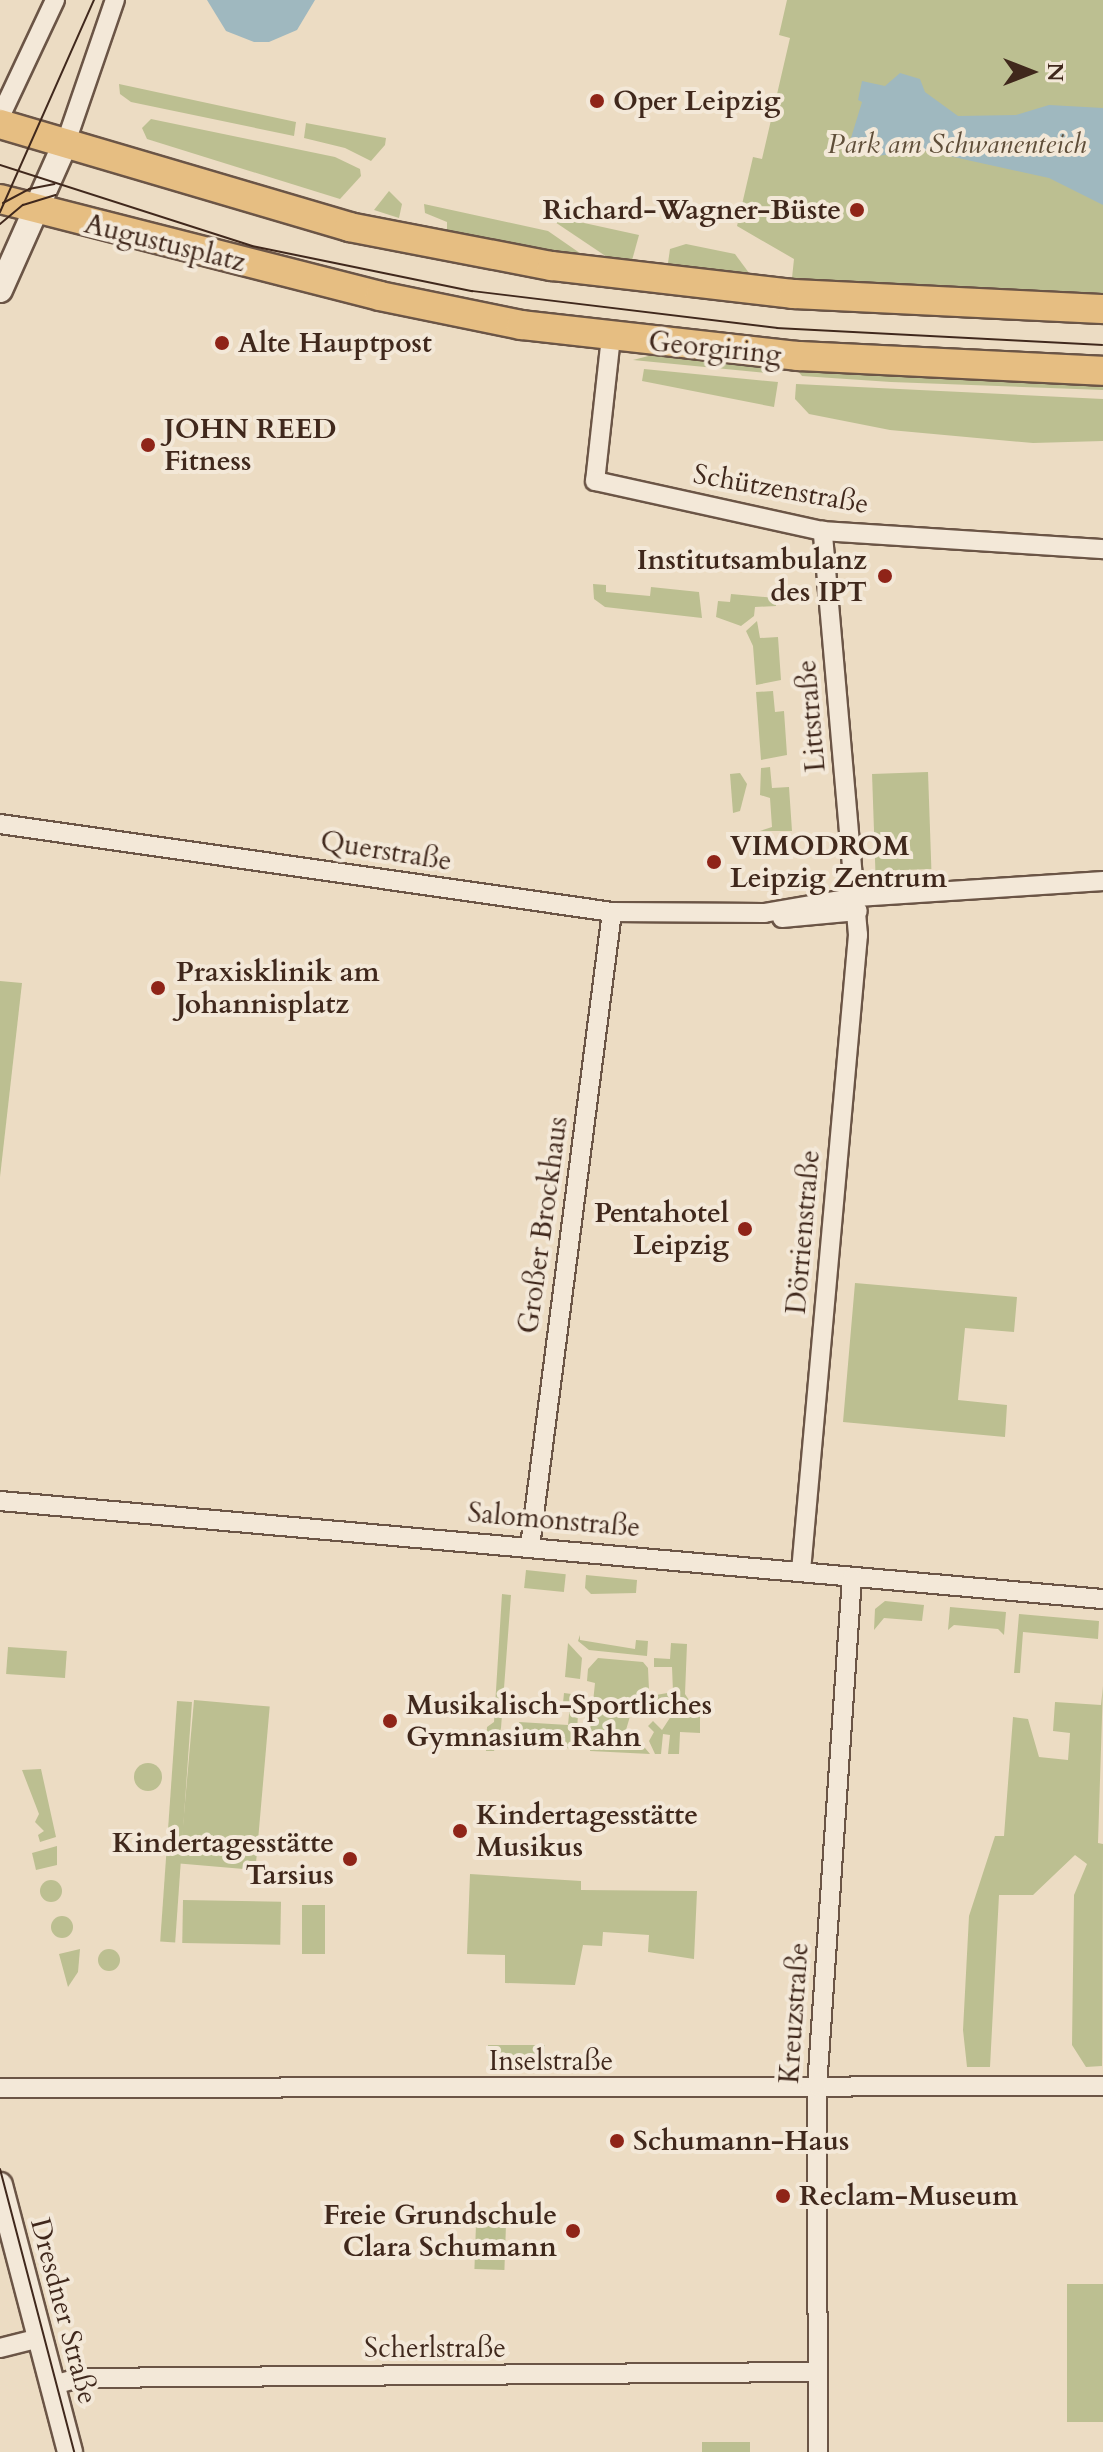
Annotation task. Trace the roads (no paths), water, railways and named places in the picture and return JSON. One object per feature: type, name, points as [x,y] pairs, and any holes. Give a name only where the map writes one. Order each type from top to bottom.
[{"type":"main road","points":[[0,124],[349,227],[552,266],[649,279],[908,302],[1103,309]]},
{"type":"main road","points":[[0,290],[66,142]]},
{"type":"main road","name":"Augustusplatz","points":[[0,199],[331,284]]},
{"type":"main road","name":"Georgiring","points":[[331,284],[442,310],[611,337],[871,361],[1103,371]]},
{"type":"main road","name":"Dresdner Straße","points":[[0,2185],[70,2452]]},
{"type":"street","points":[[0,117],[55,0]]},
{"type":"street","points":[[66,142],[115,0]]},
{"type":"street","name":"Schützenstraße","points":[[611,337],[595,481],[823,531],[1103,549]]},
{"type":"street","name":"Littstraße","points":[[823,531],[857,904]]},
{"type":"street","name":"Querstraße","points":[[0,824],[612,912],[764,913],[1103,881]]},
{"type":"street","name":"Dörrienstraße","points":[[801,1571],[857,904]]},
{"type":"street","name":"Großer Brockhaus","points":[[530,1546],[612,912]]},
{"type":"street","name":"Salomonstraße","points":[[0,1501],[1103,1599]]},
{"type":"street","name":"Kreuzstraße","points":[[818,2452],[817,2087],[852,1578]]},
{"type":"street","name":"Inselstraße","points":[[0,2088],[1103,2086]]},
{"type":"street","points":[[0,2348],[40,2338]]},
{"type":"street","name":"Scherlstraße","points":[[53,2385],[80,2378],[818,2372]]},
{"type":"water","points":[[207,0],[315,0],[297,30],[269,42],[254,42],[226,31]]},
{"type":"water","points":[[900,73],[920,79],[925,92],[958,116],[1016,115],[1049,105],[1103,108],[1103,205],[1049,178],[922,150],[877,156],[847,151],[862,102],[858,100],[862,81],[885,86]]},
{"type":"tram line","points":[[0,212],[94,0]]},
{"type":"tram line","points":[[0,165],[252,246],[472,291],[777,328],[1103,345]]},
{"type":"tram line","points":[[3,203],[29,189],[55,184]]},
{"type":"tram line","points":[[0,224],[23,205],[55,195]]},
{"type":"tram line","points":[[0,2169],[74,2452]]},
{"type":"place","name":"Oper Leipzig","points":[[597,101]]},
{"type":"place","name":"Richard-Wagner-Büste","points":[[857,210]]},
{"type":"place","name":"Alte Hauptpost","points":[[222,343]]},
{"type":"place","name":"JOHN REED Fitness","points":[[148,445]]},
{"type":"place","name":"Institutsambulanz des IPT","points":[[885,576]]},
{"type":"place","name":"VIMODROM Leipzig Zentrum","points":[[714,862]]},
{"type":"place","name":"Praxisklinik am Johannisplatz","points":[[158,988]]},
{"type":"place","name":"Pentahotel Leipzig","points":[[745,1229]]},
{"type":"place","name":"Musikalisch-Sportliches Gymnasium Rahn","points":[[390,1721]]},
{"type":"place","name":"Kindertagesstätte Musikus","points":[[460,1831]]},
{"type":"place","name":"Kindertagesstätte Tarsius","points":[[350,1859]]},
{"type":"place","name":"Schumann-Haus","points":[[617,2141]]},
{"type":"place","name":"Reclam-Museum","points":[[783,2196]]},
{"type":"place","name":"Freie Grundschule Clara Schumann","points":[[573,2231]]},
{"type":"park label","name":"Park am Schwanenteich","points":[[957,144]]}]
